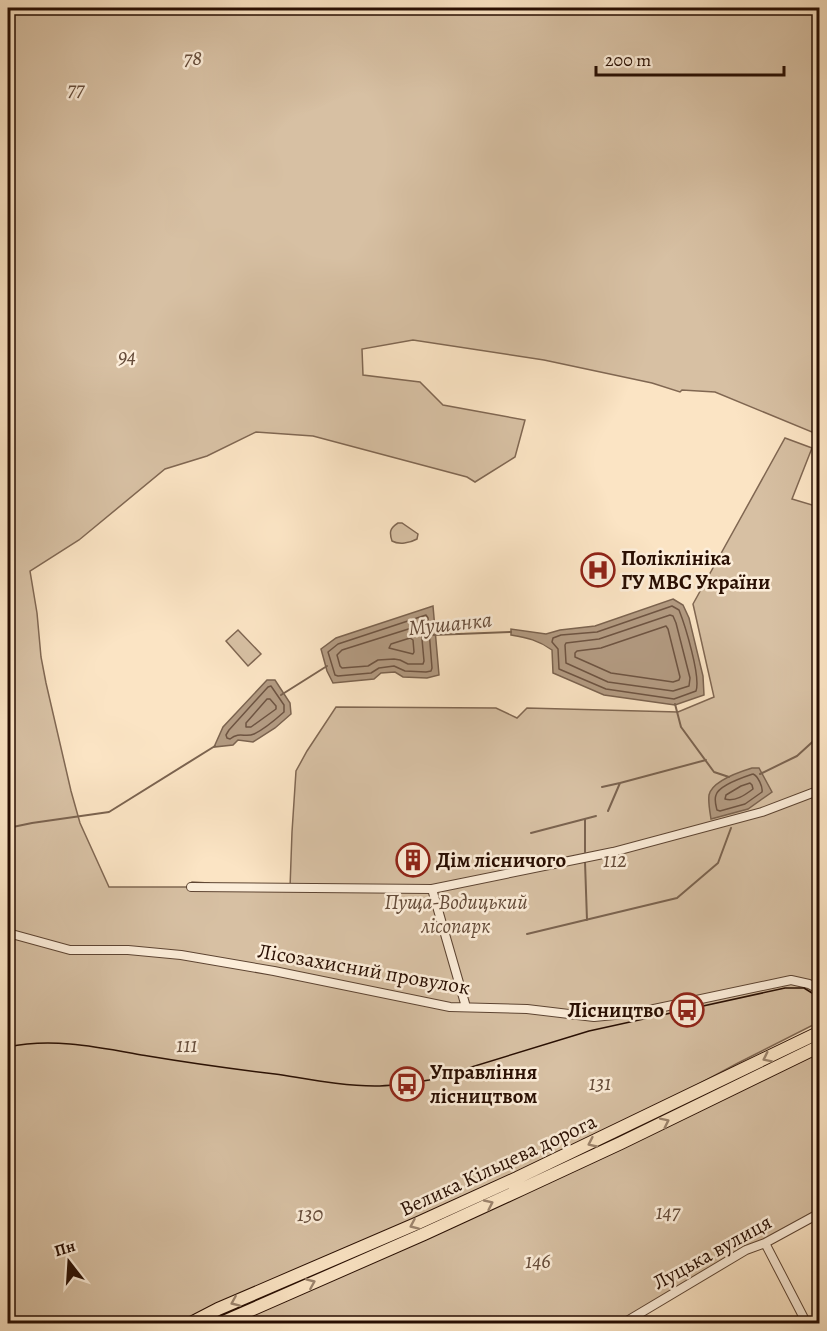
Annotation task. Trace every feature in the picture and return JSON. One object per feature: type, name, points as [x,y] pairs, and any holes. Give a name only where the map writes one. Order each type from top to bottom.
[{"type":"main road","name":"Велика Кільцева дорога","points":[[189,1323],[517,1178],[819,1032]]},
{"type":"main road","name":"Велика Кільцева дорога","points":[[219,1323],[522,1189],[819,1046]]},
{"type":"street","points":[[191,887],[432,890],[614,852],[762,812],[819,790]]},
{"type":"street","points":[[432,890],[466,1007]]},
{"type":"street","name":"Лісозахисний провулок","points":[[8,933],[70,950],[128,950],[181,955],[450,1006],[527,1009],[594,1017],[635,1013],[791,980],[809,984],[819,990]]},
{"type":"street","name":"Луцька вулиця","points":[[622,1323],[746,1250],[765,1243],[819,1213]]},
{"type":"street","points":[[765,1243],[807,1323]]},
{"type":"green space","points":[[8,8],[819,8],[819,435],[715,392],[682,390],[680,392],[652,383],[544,360],[413,340],[362,349],[363,375],[420,382],[443,405],[525,420],[515,457],[475,482],[467,477],[313,436],[256,432],[207,456],[165,469],[79,540],[30,571],[41,657],[71,791],[80,823],[109,887],[187,887],[192,882],[209,883],[214,887],[290,888],[296,771],[336,707],[496,708],[517,718],[527,708],[678,712],[714,697],[693,604],[785,438],[812,448],[792,499],[819,507],[819,1022],[658,1106],[550,1157],[180,1323],[8,1323]]},
{"type":"green space","points":[[398,523],[402,523],[418,534],[417,539],[404,543],[392,541],[391,530]]},
{"type":"green space","points":[[238,630],[261,654],[248,666],[226,641]]},
{"type":"green space","points":[[819,1046],[819,1213],[622,1323],[219,1324]]},
{"type":"water","points":[[673,599],[683,605],[689,618],[703,676],[704,695],[675,705],[604,695],[553,673],[552,650],[533,640],[511,635],[511,629],[546,634],[595,626]]},
{"type":"water","points":[[433,606],[439,675],[427,678],[403,677],[395,672],[381,673],[374,679],[333,683],[321,649],[336,638]]},
{"type":"water","points":[[267,680],[275,680],[290,703],[291,714],[253,742],[238,740],[233,745],[214,747],[223,727]]},
{"type":"water","points":[[752,768],[759,768],[772,792],[748,809],[711,819],[709,795],[715,785]]},
{"type":"waterway","name":"Мушанка","points":[[433,635],[511,632]]},
{"type":"waterway","name":"Мушанка","points":[[281,695],[327,666]]},
{"type":"waterway","name":"Мушанка","points":[[675,704],[681,727],[714,772],[729,777]]},
{"type":"waterway","name":"Мушанка","points":[[760,774],[797,756],[820,735]]},
{"type":"waterway","name":"Мушанка","points":[[8,828],[109,812],[215,746]]},
{"type":"waterway","points":[[608,811],[620,783],[706,760]]},
{"type":"waterway","points":[[602,787],[620,783]]},
{"type":"waterway","points":[[531,833],[596,816]]},
{"type":"waterway","points":[[585,819],[585,852]]},
{"type":"waterway","points":[[527,934],[677,898],[718,863],[731,828]]},
{"type":"waterway","points":[[585,862],[587,920]]},
{"type":"tram line","points":[[8,1047],[60,1043],[325,1082],[363,1086],[388,1085],[429,1080],[589,1031],[785,988],[804,988],[820,998]]},
{"type":"place","name":"Поліклініка ГУ МВС України","points":[[598,570]]},
{"type":"place","name":"Дім лісничого","points":[[413,860]]},
{"type":"place","name":"Лісництво","points":[[687,1010]]},
{"type":"place","name":"Управління лісництвом","points":[[407,1084]]},
{"type":"park label","name":"78","points":[[193,58]]},
{"type":"park label","name":"77","points":[[76,89]]},
{"type":"park label","name":"94","points":[[127,356]]},
{"type":"park label","name":"112","points":[[615,860]]},
{"type":"park label","name":"Пуща-Водицький лісопарк","points":[[456,914]]},
{"type":"park label","name":"111","points":[[187,1045]]},
{"type":"park label","name":"131","points":[[600,1083]]},
{"type":"park label","name":"147","points":[[668,1212]]},
{"type":"park label","name":"130","points":[[310,1214]]},
{"type":"park label","name":"146","points":[[538,1261]]}]
